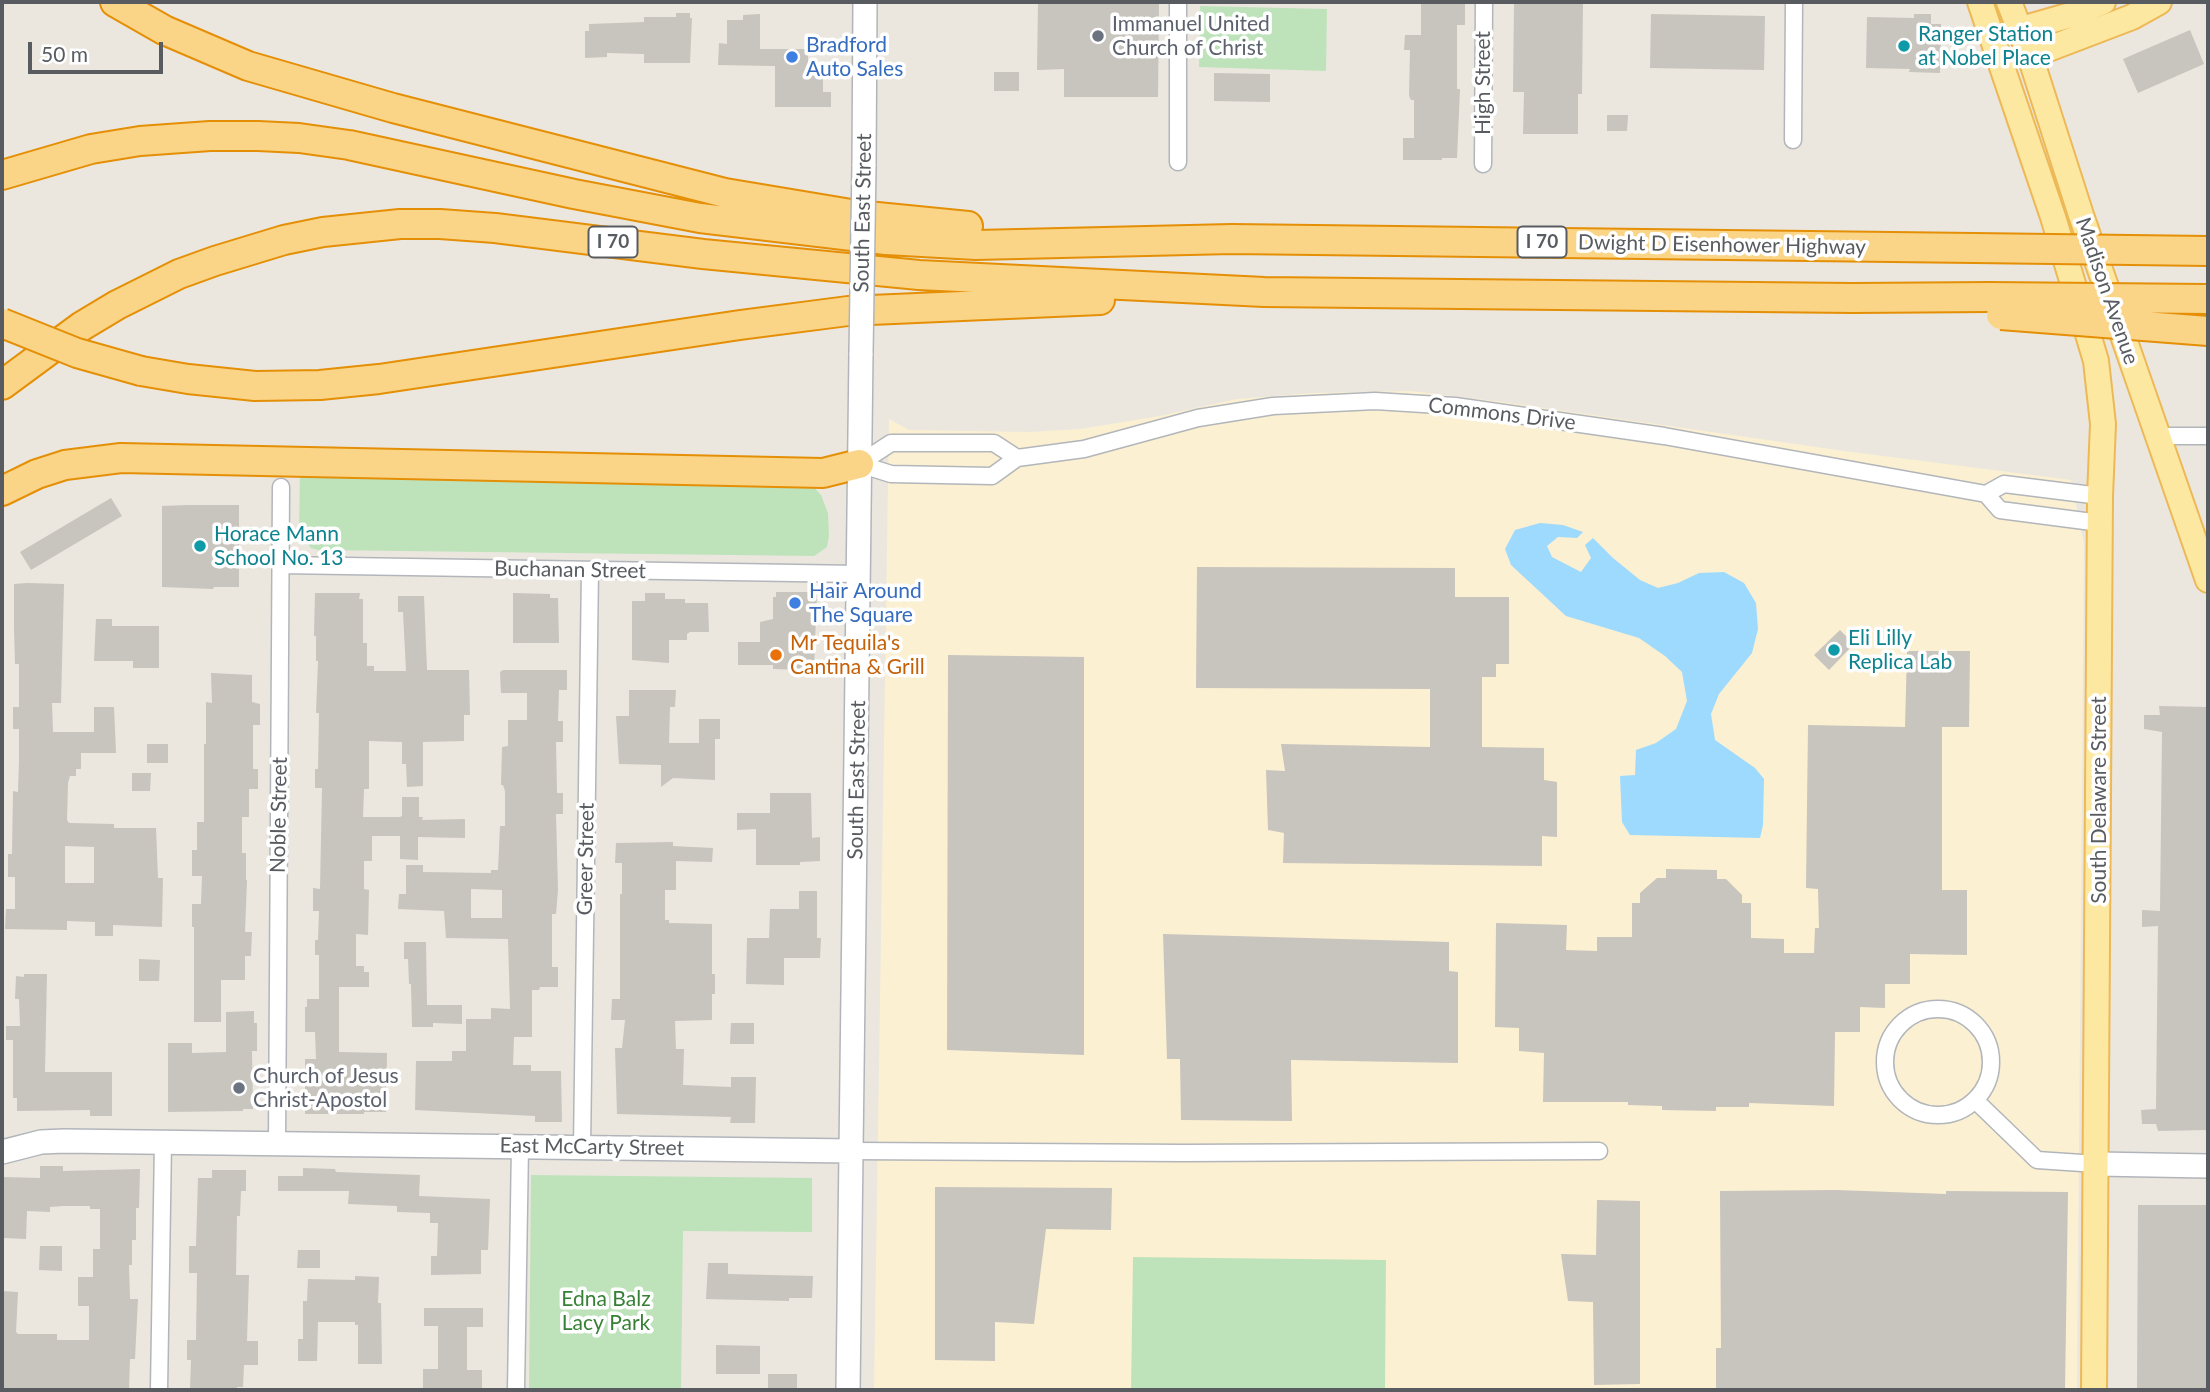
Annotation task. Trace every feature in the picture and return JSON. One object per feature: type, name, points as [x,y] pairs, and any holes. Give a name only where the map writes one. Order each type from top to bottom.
[{"type":"highway","points":[[115,2],[191,43],[271,74],[725,193],[857,215],[1110,241]]},
{"type":"highway","name":"I 70","points":[[2,175],[91,149],[140,141],[210,136],[299,138],[401,155],[637,207],[753,225],[886,240],[976,245],[1110,241]]},
{"type":"highway","name":"I 70","points":[[2,386],[82,326],[179,274],[284,240],[323,232],[440,224],[867,271],[1264,292],[1853,298],[1995,306],[2208,299]]},
{"type":"highway","name":"Dwight D Eisenhower Highway","points":[[1110,241],[1378,240],[2208,251]]},
{"type":"highway","points":[[2,323],[77,353],[141,371],[255,386],[320,385],[379,379],[848,311],[1264,292]]},
{"type":"highway","points":[[1995,306],[2208,331]]},
{"type":"highway","points":[[2,491],[37,474],[65,465],[121,458],[823,472],[859,464]]},
{"type":"main road","name":"South East Street","points":[[848,1390],[865,2]]},
{"type":"main road","name":"Madison Avenue","points":[[1980,2],[2053,217]]},
{"type":"main road","name":"Madison Avenue","points":[[2009,2],[2208,580]]},
{"type":"main road","points":[[2018,30],[2104,2]]},
{"type":"main road","points":[[2029,56],[2132,17],[2159,2]]},
{"type":"main road","name":"South Delaware Street","points":[[2053,217],[2096,361],[2103,424],[2100,496],[2094,1390]]},
{"type":"main road","name":"East McCarty Street","points":[[2,1152],[53,1142],[852,1151]]},
{"type":"main road","points":[[2097,1164],[2208,1166]]},
{"type":"street","points":[[1178,2],[1178,162]]},
{"type":"street","name":"High Street","points":[[1483,164],[1484,2]]},
{"type":"street","points":[[1793,140],[1794,2]]},
{"type":"street","name":"Commons Drive","points":[[1017,458],[1084,449],[1198,418],[1255,408],[1315,403],[1401,402],[1477,409],[1664,436],[1986,494]]},
{"type":"street","points":[[2157,436],[2208,436]]},
{"type":"street","points":[[891,443],[994,443],[1017,458],[992,476],[891,474],[859,464],[891,443]]},
{"type":"street","points":[[2100,496],[2004,484],[1986,494],[2000,510],[2100,523]]},
{"type":"street","name":"Noble Street","points":[[277,1143],[281,486]]},
{"type":"street","name":"Buchanan Street","points":[[281,565],[859,574]]},
{"type":"street","name":"Greer Street","points":[[582,1147],[590,570]]},
{"type":"street","points":[[1945,1009],[1958,1012],[1977,1025],[1989,1045],[1991,1065],[1987,1084],[1975,1100],[1964,1108],[1941,1115],[1916,1110],[1901,1100],[1890,1085],[1885,1063],[1888,1042],[1903,1022],[1923,1011],[1945,1009]]},
{"type":"street","points":[[1975,1100],[2037,1160],[2097,1164]]},
{"type":"street","points":[[159,1390],[163,1142]]},
{"type":"street","points":[[516,1390],[520,1146]]},
{"type":"street","name":"East McCarty Street","points":[[852,1151],[1599,1151]]},
{"type":"shaded area","points":[[1411,391],[2071,480],[2084,544],[2077,1390],[874,1390],[889,419],[909,430],[1030,432],[1080,429],[1160,416],[1237,399],[1313,393]]},
{"type":"green space","points":[[1200,6],[1327,9],[1326,71],[1199,67]]},
{"type":"green space","points":[[300,470],[811,484],[821,495],[828,513],[829,536],[827,547],[814,556],[318,550],[311,548],[299,534]]},
{"type":"green space","name":"Edna Balz Lacy Park","points":[[531,1175],[812,1178],[812,1232],[683,1231],[681,1390],[529,1390]]},
{"type":"green space","points":[[1133,1257],[1386,1260],[1385,1390],[1131,1390]]},
{"type":"water","points":[[1540,523],[1563,525],[1583,532],[1577,538],[1558,537],[1547,546],[1552,557],[1581,572],[1591,558],[1585,545],[1593,538],[1640,580],[1658,588],[1678,583],[1699,573],[1724,572],[1744,583],[1756,603],[1758,629],[1752,653],[1719,694],[1711,714],[1715,740],[1755,768],[1764,779],[1763,825],[1760,838],[1630,835],[1622,822],[1620,776],[1635,775],[1636,750],[1656,743],[1676,729],[1687,701],[1682,672],[1639,638],[1566,616],[1511,565],[1505,549],[1515,530]]},
{"type":"building","name":"Immanuel United Church of Christ","points":[[1038,2],[1159,2],[1158,97],[1064,97],[1064,69],[1037,70]]},
{"type":"building","points":[[1421,2],[1465,2],[1465,25],[1457,25],[1457,89],[1460,89],[1457,158],[1403,160],[1403,138],[1414,138],[1414,100],[1409,96],[1410,50],[1404,50],[1405,35],[1421,35]]},
{"type":"building","points":[[1514,2],[1583,2],[1582,94],[1578,94],[1578,134],[1523,134],[1524,92],[1513,92]]},
{"type":"building","points":[[676,13],[690,13],[692,18],[690,63],[644,63],[644,54],[607,53],[607,57],[585,58],[585,31],[589,31],[589,24],[644,22],[644,17],[676,17]]},
{"type":"building","points":[[760,14],[760,49],[808,49],[808,69],[823,69],[823,92],[831,92],[831,107],[775,107],[775,66],[718,65],[719,43],[727,44],[727,20],[743,20],[743,15]]},
{"type":"building","points":[[1651,14],[1765,16],[1764,70],[1650,68]]},
{"type":"building","name":"Ranger Station at Nobel Place","points":[[1914,14],[1931,14],[1931,24],[1941,24],[1940,73],[1866,68],[1867,17],[1914,18]]},
{"type":"building","points":[[2190,30],[2204,64],[2138,93],[2123,59]]},
{"type":"building","points":[[994,72],[1019,72],[1019,91],[994,91]]},
{"type":"building","points":[[1214,73],[1270,74],[1270,102],[1214,101]]},
{"type":"building","points":[[1607,115],[1628,115],[1627,131],[1607,131]]},
{"type":"building","points":[[111,498],[122,516],[31,570],[20,552]]},
{"type":"building","name":"Horace Mann School No. 13","points":[[239,505],[239,587],[162,587],[162,506]]},
{"type":"building","points":[[1197,567],[1455,568],[1455,597],[1509,597],[1509,664],[1496,664],[1496,677],[1482,677],[1482,747],[1544,748],[1544,780],[1557,782],[1557,837],[1542,836],[1542,866],[1283,863],[1284,833],[1268,830],[1266,770],[1285,771],[1281,744],[1430,747],[1430,689],[1196,688]]},
{"type":"building","points":[[14,584],[64,584],[61,703],[52,703],[53,732],[94,732],[94,707],[114,707],[116,753],[81,753],[81,769],[76,769],[76,776],[70,776],[68,783],[67,820],[69,823],[114,824],[114,828],[156,828],[158,878],[163,878],[162,927],[113,925],[113,936],[95,936],[95,922],[67,921],[67,930],[5,929],[6,909],[15,909],[15,877],[8,877],[8,854],[12,854],[13,791],[18,792],[19,761],[19,729],[13,729],[13,707],[19,707],[19,664],[15,664]],"holes":[[[65,846],[94,847],[94,883],[65,883]]]},
{"type":"building","points":[[776,592],[817,592],[814,668],[773,669],[773,665],[738,665],[738,642],[760,642],[760,622],[773,619],[773,597],[776,597]]},
{"type":"building","points":[[315,593],[360,593],[359,599],[363,599],[363,643],[367,643],[367,666],[374,666],[374,671],[406,671],[403,612],[398,612],[398,596],[424,596],[427,670],[469,670],[470,715],[464,715],[464,741],[423,742],[423,786],[407,787],[406,764],[402,764],[402,742],[369,741],[369,789],[364,789],[363,817],[400,817],[402,797],[419,797],[419,817],[423,817],[422,820],[465,819],[465,838],[418,837],[418,860],[400,859],[400,836],[372,836],[372,861],[364,861],[364,889],[369,890],[368,935],[356,934],[356,966],[364,966],[364,972],[369,972],[369,987],[339,987],[339,1052],[387,1053],[386,1112],[305,1114],[305,1059],[316,1059],[315,1032],[305,1032],[305,1007],[307,999],[319,999],[319,955],[315,955],[315,940],[318,940],[319,911],[313,911],[313,888],[320,889],[322,788],[315,788],[319,713],[316,713],[318,661],[314,636]]},
{"type":"building","points":[[513,593],[550,594],[550,598],[558,598],[559,643],[513,643]]},
{"type":"building","points":[[645,593],[665,593],[665,599],[685,599],[685,603],[708,603],[709,632],[690,632],[687,634],[687,640],[669,640],[669,663],[632,660],[632,601],[645,601]]},
{"type":"building","points":[[96,619],[112,619],[112,626],[159,626],[159,668],[133,668],[133,661],[94,661]]},
{"type":"building","name":"Eli Lilly Replica Lab","points":[[1840,630],[1854,644],[1829,670],[1814,655]]},
{"type":"building","points":[[1907,651],[1970,651],[1969,727],[1942,727],[1942,890],[1967,890],[1967,955],[1910,954],[1910,984],[1885,984],[1885,1008],[1860,1007],[1860,1032],[1835,1032],[1834,1106],[1749,1103],[1749,1107],[1716,1107],[1716,1111],[1662,1110],[1662,1106],[1628,1105],[1628,1102],[1543,1102],[1544,1053],[1519,1051],[1519,1028],[1495,1027],[1496,923],[1567,925],[1566,950],[1597,951],[1597,937],[1632,937],[1632,903],[1640,903],[1640,893],[1657,878],[1666,878],[1666,869],[1717,870],[1717,879],[1726,879],[1742,895],[1742,903],[1751,903],[1751,938],[1784,939],[1784,953],[1814,953],[1815,928],[1819,928],[1818,889],[1806,888],[1808,725],[1905,727]]},
{"type":"building","points":[[948,655],[1084,657],[1084,1055],[947,1050]]},
{"type":"building","points":[[567,670],[567,690],[559,690],[558,721],[563,721],[563,742],[556,742],[557,793],[563,793],[563,814],[556,814],[558,890],[556,914],[552,914],[552,967],[558,967],[558,987],[532,990],[532,1037],[514,1037],[513,1065],[531,1065],[531,1071],[561,1071],[562,1122],[535,1122],[535,1116],[415,1110],[416,1061],[452,1061],[452,1051],[466,1051],[466,1019],[491,1019],[491,1008],[510,1009],[508,939],[446,938],[444,911],[398,909],[399,894],[406,894],[406,865],[423,865],[423,872],[491,873],[491,870],[498,870],[500,826],[505,826],[505,791],[501,785],[502,747],[508,746],[508,720],[527,720],[527,693],[501,693],[500,672]],"holes":[[[471,889],[502,890],[502,918],[471,918]]]},
{"type":"building","points":[[211,673],[252,675],[252,702],[260,704],[260,725],[253,725],[253,769],[258,769],[258,789],[249,789],[249,817],[242,817],[242,853],[246,853],[247,880],[245,932],[252,932],[251,956],[245,956],[245,980],[221,980],[221,1022],[194,1022],[192,904],[201,904],[202,876],[192,876],[192,850],[197,850],[197,822],[204,822],[204,744],[206,702],[212,703]]},
{"type":"building","points":[[629,690],[676,690],[675,707],[670,707],[669,743],[699,743],[699,719],[720,719],[720,739],[715,739],[715,780],[673,778],[661,787],[661,765],[619,764],[616,716],[629,716]]},
{"type":"building","points":[[2159,706],[2208,707],[2208,1130],[2158,1131],[2156,1124],[2142,1124],[2141,1110],[2156,1109],[2158,926],[2142,927],[2142,910],[2160,911],[2162,732],[2144,729],[2144,715],[2160,715]]},
{"type":"building","points":[[147,744],[168,744],[168,763],[147,763]]},
{"type":"building","points":[[132,773],[151,773],[150,791],[132,791]]},
{"type":"building","points":[[770,793],[811,793],[812,838],[820,837],[820,861],[800,862],[800,865],[756,865],[756,829],[737,830],[737,813],[770,813]]},
{"type":"building","points":[[673,842],[673,846],[713,848],[712,862],[676,861],[676,890],[665,890],[665,920],[669,920],[669,923],[712,924],[712,974],[715,974],[715,994],[712,994],[712,1020],[675,1021],[676,1049],[684,1049],[683,1085],[731,1087],[731,1077],[756,1077],[755,1123],[730,1123],[731,1117],[617,1114],[615,1048],[622,1048],[625,1020],[611,1020],[612,999],[620,999],[622,863],[615,863],[616,843]]},
{"type":"building","points":[[799,891],[817,891],[817,938],[821,938],[820,958],[784,958],[784,985],[746,984],[747,938],[769,938],[770,909],[799,909]]},
{"type":"building","points":[[1163,934],[1449,942],[1449,971],[1458,972],[1458,1063],[1291,1060],[1292,1121],[1181,1120],[1180,1059],[1167,1059]]},
{"type":"building","points":[[404,942],[426,942],[427,1005],[462,1005],[462,1024],[433,1023],[433,1027],[412,1027],[411,984],[408,959],[404,959]]},
{"type":"building","points":[[139,959],[160,960],[159,981],[139,981]]},
{"type":"building","points":[[24,974],[47,974],[45,1072],[112,1072],[112,1116],[90,1116],[90,1110],[17,1111],[17,1098],[13,1098],[13,1040],[6,1040],[6,1026],[20,1026],[19,999],[15,999],[16,976],[24,977]]},
{"type":"building","points":[[254,1011],[257,1051],[252,1051],[253,1109],[168,1112],[168,1043],[192,1043],[192,1053],[226,1052],[226,1012]]},
{"type":"building","points":[[731,1023],[754,1023],[754,1044],[730,1044]]},
{"type":"building","points":[[40,1166],[63,1166],[63,1171],[140,1169],[136,1240],[132,1240],[132,1265],[129,1265],[130,1299],[138,1299],[135,1359],[130,1359],[129,1390],[2,1390],[2,1291],[18,1292],[18,1334],[57,1334],[57,1340],[89,1340],[89,1306],[78,1306],[78,1277],[93,1277],[93,1249],[100,1249],[100,1209],[90,1209],[90,1206],[63,1206],[50,1207],[50,1212],[27,1211],[26,1239],[3,1238],[3,1177],[40,1178]]},
{"type":"building","points":[[303,1168],[420,1175],[419,1196],[490,1199],[488,1250],[481,1250],[481,1274],[431,1275],[431,1256],[437,1256],[438,1223],[430,1223],[430,1213],[397,1212],[397,1206],[348,1204],[349,1191],[278,1191],[278,1176],[303,1176]]},
{"type":"building","points":[[212,1170],[246,1170],[246,1191],[241,1191],[240,1216],[237,1216],[236,1275],[249,1275],[247,1341],[258,1341],[258,1365],[244,1365],[243,1387],[237,1387],[237,1390],[190,1390],[191,1360],[187,1360],[187,1340],[196,1340],[197,1273],[189,1273],[189,1246],[196,1246],[198,1178],[212,1178]]},
{"type":"building","points":[[935,1187],[1112,1188],[1111,1230],[1046,1229],[1034,1324],[995,1322],[995,1361],[935,1360]]},
{"type":"building","points":[[1836,1190],[1946,1194],[1946,1191],[2068,1192],[2065,1390],[1716,1390],[1716,1348],[1721,1348],[1720,1191]]},
{"type":"building","points":[[1597,1200],[1640,1201],[1640,1384],[1594,1385],[1593,1302],[1568,1301],[1561,1254],[1596,1255]]},
{"type":"building","points":[[2138,1205],[2208,1205],[2208,1390],[2137,1390]]},
{"type":"building","points":[[40,1246],[62,1246],[62,1271],[39,1270]]},
{"type":"building","points":[[298,1250],[320,1250],[320,1268],[297,1268]]},
{"type":"building","points":[[708,1263],[728,1263],[728,1274],[813,1276],[812,1298],[789,1298],[789,1301],[706,1299]]},
{"type":"building","points":[[355,1276],[379,1277],[382,1364],[358,1364],[358,1325],[355,1325],[355,1322],[318,1322],[317,1361],[298,1361],[298,1339],[303,1339],[303,1301],[307,1301],[308,1279],[355,1280]]},
{"type":"building","points":[[424,1308],[483,1308],[483,1327],[467,1327],[467,1370],[482,1370],[482,1390],[423,1390],[423,1369],[438,1369],[438,1326],[424,1326]]},
{"type":"building","points":[[716,1345],[760,1346],[760,1374],[716,1374]]},
{"type":"building","points":[[768,1374],[797,1374],[797,1390],[768,1390]]},
{"type":"place","name":"Immanuel United Church of Christ","points":[[1098,36]]},
{"type":"place","name":"Ranger Station at Nobel Place","points":[[1904,46]]},
{"type":"place","name":"Bradford Auto Sales","points":[[792,57]]},
{"type":"place","name":"Horace Mann School No. 13","points":[[200,546]]},
{"type":"place","name":"Hair Around The Square","points":[[795,603]]},
{"type":"place","name":"Eli Lilly Replica Lab","points":[[1834,650]]},
{"type":"place","name":"Mr Tequila's Cantina & Grill","points":[[776,655]]},
{"type":"place","name":"Church of Jesus Christ-Apostol","points":[[239,1088]]}]
